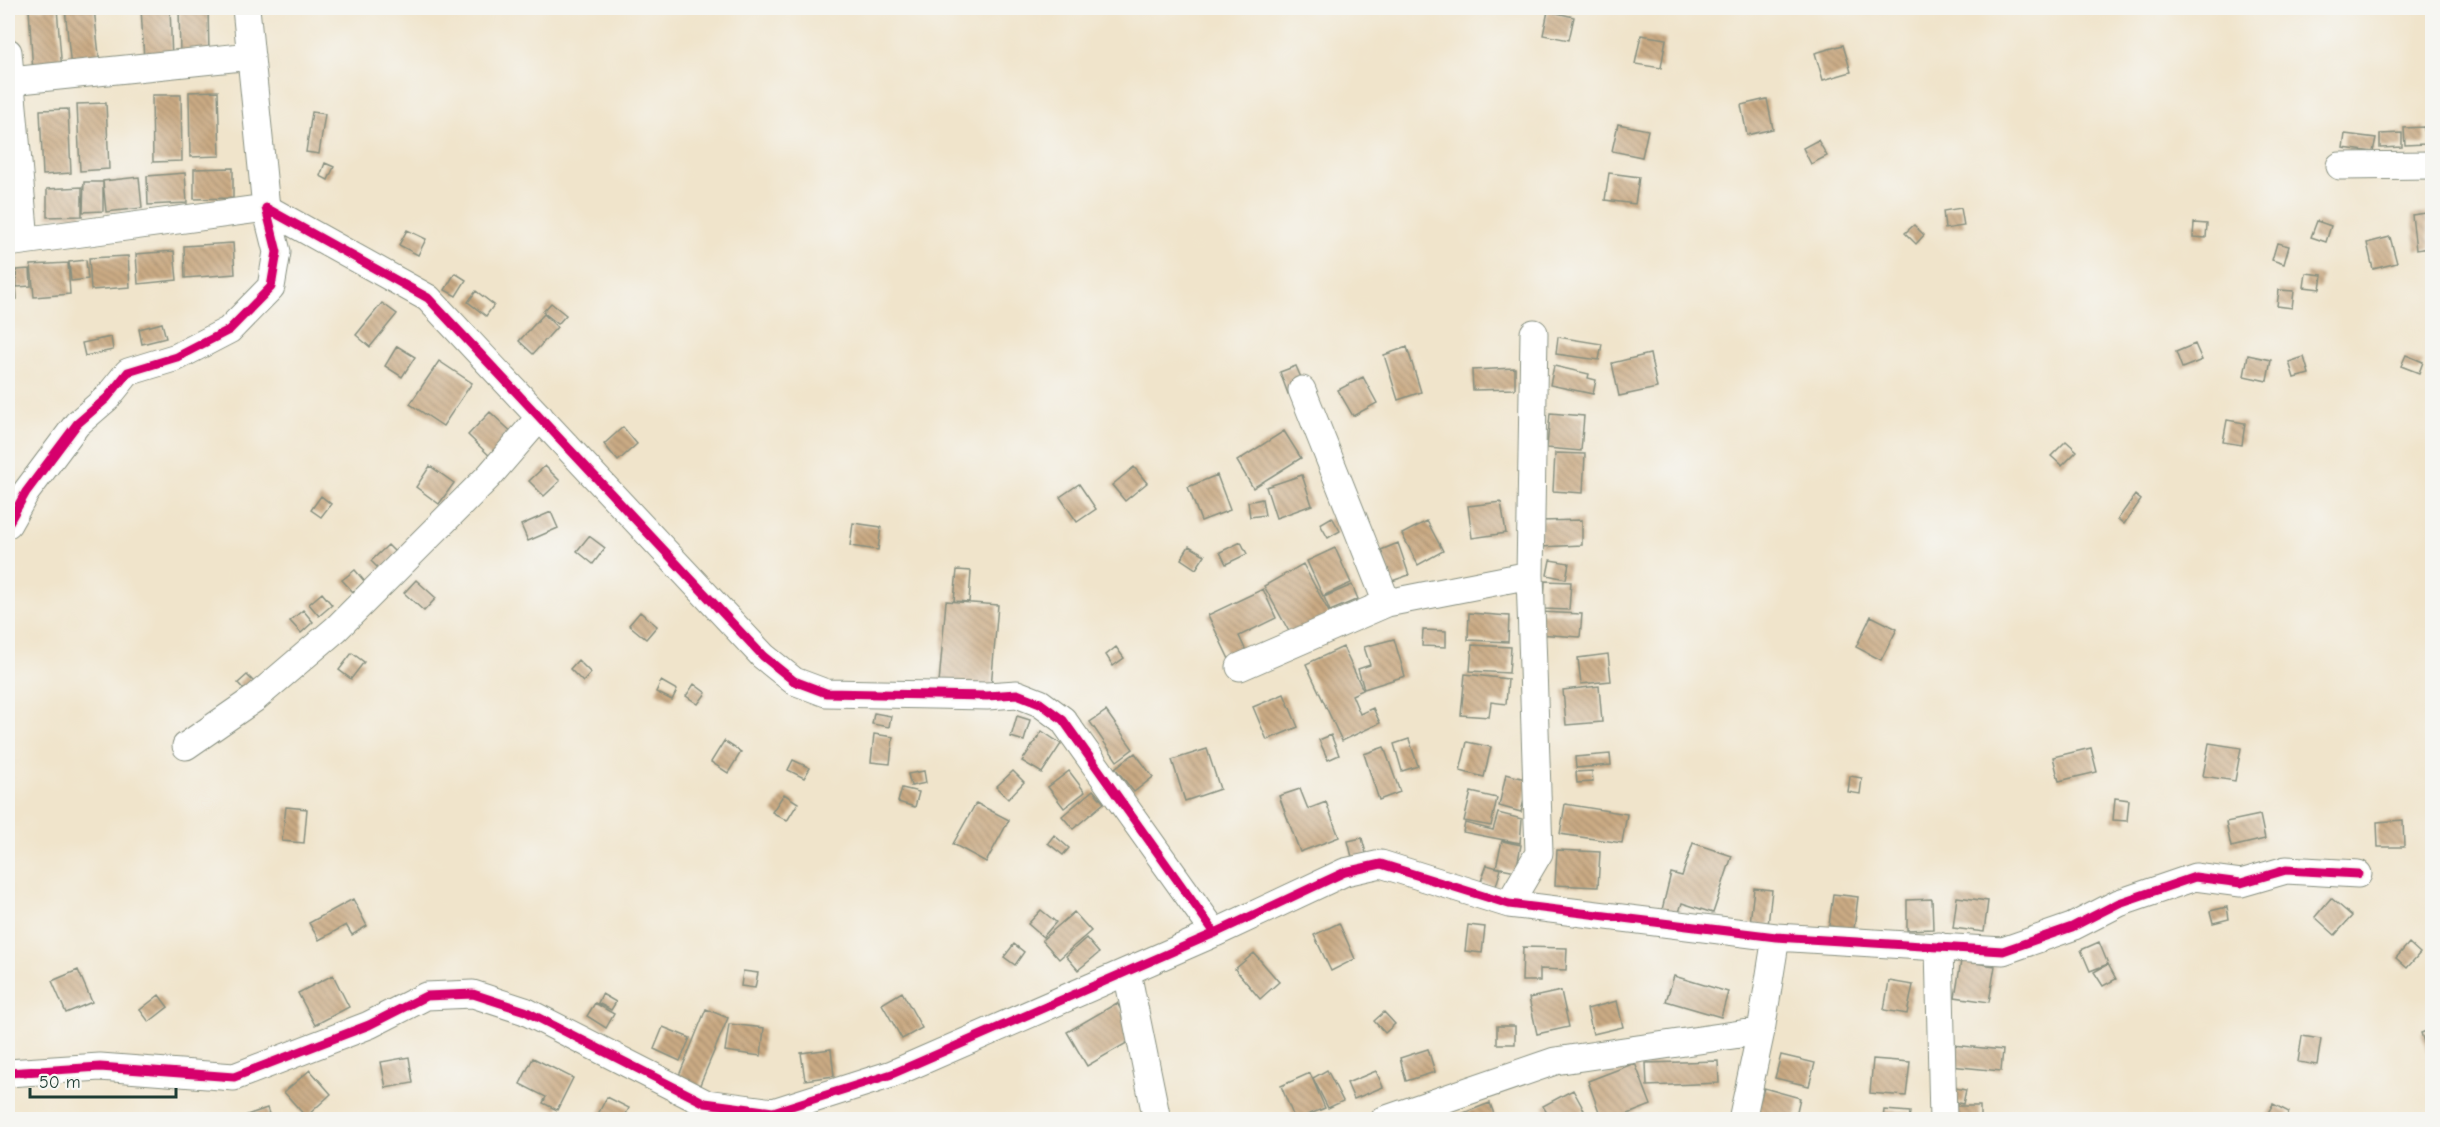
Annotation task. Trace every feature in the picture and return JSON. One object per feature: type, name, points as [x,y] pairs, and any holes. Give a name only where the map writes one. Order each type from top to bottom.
[{"type":"street","points":[[8,524],[26,492],[77,424],[107,398],[128,372],[177,357],[229,330],[271,287],[277,252],[266,208],[246,8]]},
{"type":"street","points":[[8,52],[16,241],[266,208],[428,298],[763,656],[794,681],[826,693],[987,696],[1017,694],[1040,703],[1063,720],[1215,933]]},
{"type":"street","points":[[11,81],[251,56]]},
{"type":"street","points":[[2340,166],[2433,165]]},
{"type":"street","points":[[1509,904],[1539,853],[1530,575],[1534,333]]},
{"type":"street","points":[[1302,390],[1387,603]]},
{"type":"street","points":[[186,746],[254,699],[336,629],[489,476],[540,417]]},
{"type":"street","points":[[1240,667],[1387,603],[1530,575]]},
{"type":"street","points":[[8,1073],[100,1066],[234,1077],[369,1025],[426,996],[473,994],[525,1011],[705,1103],[773,1112],[892,1074],[1215,933],[1345,872],[1380,864],[1509,904],[1776,937],[2003,951],[2072,927],[2119,903],[2195,877],[2241,883],[2286,870],[2358,874]]},
{"type":"street","points":[[1742,1119],[1761,1031],[1776,937]]},
{"type":"street","points":[[1940,946],[1943,1119]]},
{"type":"street","points":[[1127,972],[1156,1119]]},
{"type":"street","points":[[1384,1119],[1555,1061],[1761,1031]]},
{"type":"building","points":[[57,8],[62,71],[33,73],[29,9]]},
{"type":"building","points":[[65,8],[94,8],[100,65],[71,69]]},
{"type":"building","points":[[141,8],[170,8],[172,59],[144,60]]},
{"type":"building","points":[[179,8],[208,8],[209,54],[180,55]]},
{"type":"building","points":[[1548,11],[1574,17],[1569,40],[1543,35]]},
{"type":"building","points":[[1641,35],[1666,39],[1661,68],[1635,64]]},
{"type":"building","points":[[1843,45],[1851,72],[1823,80],[1815,53]]},
{"type":"building","points":[[218,91],[220,156],[190,157],[189,92]]},
{"type":"building","points":[[152,95],[181,95],[182,161],[153,162]]},
{"type":"building","points":[[1767,99],[1773,129],[1747,135],[1741,105]]},
{"type":"building","points":[[106,103],[109,169],[80,171],[77,104]]},
{"type":"building","points":[[68,109],[71,173],[43,175],[40,110]]},
{"type":"building","points":[[312,112],[325,114],[319,154],[306,152]]},
{"type":"building","points":[[1618,124],[1648,130],[1642,157],[1612,151]]},
{"type":"building","points":[[2424,127],[2425,144],[2405,145],[2404,128]]},
{"type":"building","points":[[2402,133],[2402,147],[2380,148],[2380,134]]},
{"type":"building","points":[[2345,134],[2376,138],[2373,152],[2343,148]]},
{"type":"building","points":[[1818,140],[1827,156],[1811,164],[1803,148]]},
{"type":"building","points":[[325,163],[334,167],[328,180],[320,176]]},
{"type":"building","points":[[233,168],[233,198],[194,199],[194,169]]},
{"type":"building","points":[[185,173],[187,203],[148,205],[147,176]]},
{"type":"building","points":[[1609,173],[1639,177],[1635,204],[1605,200]]},
{"type":"building","points":[[139,177],[142,208],[106,212],[103,181]]},
{"type":"building","points":[[84,182],[103,182],[103,211],[83,212]]},
{"type":"building","points":[[82,187],[82,216],[47,217],[47,189]]},
{"type":"building","points":[[1961,208],[1964,226],[1945,229],[1943,211]]},
{"type":"building","points":[[2426,213],[2430,248],[2416,250],[2412,215]]},
{"type":"building","points":[[2317,221],[2331,226],[2326,242],[2311,237]]},
{"type":"building","points":[[2194,223],[2207,224],[2206,238],[2193,237]]},
{"type":"building","points":[[1914,225],[1924,235],[1916,244],[1905,233]]},
{"type":"building","points":[[407,230],[426,239],[418,255],[399,245]]},
{"type":"building","points":[[2390,237],[2397,263],[2373,269],[2367,243]]},
{"type":"building","points":[[233,243],[235,274],[185,278],[184,246]]},
{"type":"building","points":[[2277,243],[2289,246],[2284,264],[2272,260]]},
{"type":"building","points":[[174,251],[177,280],[138,284],[136,254]]},
{"type":"building","points":[[128,256],[130,287],[91,290],[89,258]]},
{"type":"building","points":[[86,260],[88,279],[71,281],[69,262]]},
{"type":"building","points":[[68,263],[70,294],[34,297],[31,265]]},
{"type":"building","points":[[30,269],[31,286],[17,287],[16,270]]},
{"type":"building","points":[[15,270],[17,299],[8,300],[8,271]]},
{"type":"building","points":[[455,273],[466,280],[456,296],[445,290]]},
{"type":"building","points":[[2306,273],[2322,275],[2320,289],[2304,287]]},
{"type":"building","points":[[2279,290],[2294,291],[2292,308],[2277,306]]},
{"type":"building","points":[[476,291],[494,305],[486,316],[468,302]]},
{"type":"building","points":[[382,303],[397,314],[370,347],[356,335]]},
{"type":"building","points":[[551,303],[566,315],[558,324],[543,312]]},
{"type":"building","points":[[544,314],[557,327],[533,354],[519,341]]},
{"type":"building","points":[[162,323],[166,338],[142,344],[139,329]]},
{"type":"building","points":[[111,337],[113,350],[85,356],[82,343]]},
{"type":"building","points":[[1558,337],[1602,344],[1599,360],[1556,354]]},
{"type":"building","points":[[2195,344],[2202,360],[2182,368],[2176,352]]},
{"type":"building","points":[[397,346],[415,357],[402,377],[385,366]]},
{"type":"building","points":[[1407,347],[1421,392],[1398,400],[1384,355]]},
{"type":"building","points":[[1650,354],[1657,388],[1619,396],[1612,363]]},
{"type":"building","points":[[2248,355],[2271,360],[2267,381],[2244,376]]},
{"type":"building","points":[[2406,355],[2423,362],[2419,373],[2401,366]]},
{"type":"building","points":[[2304,357],[2309,374],[2294,378],[2289,362]]},
{"type":"building","points":[[439,361],[472,383],[443,426],[410,404]]},
{"type":"building","points":[[1296,366],[1305,387],[1288,394],[1280,372]]},
{"type":"building","points":[[1554,366],[1589,374],[1588,378],[1596,380],[1593,394],[1550,385]]},
{"type":"building","points":[[1515,368],[1515,389],[1473,390],[1472,370]]},
{"type":"building","points":[[1363,377],[1377,403],[1353,416],[1338,390]]},
{"type":"building","points":[[490,412],[518,438],[496,462],[468,435]]},
{"type":"building","points":[[1550,413],[1584,416],[1581,451],[1547,448]]},
{"type":"building","points":[[2227,420],[2245,423],[2242,445],[2223,442]]},
{"type":"building","points":[[623,427],[637,444],[618,461],[604,444]]},
{"type":"building","points":[[1284,431],[1301,458],[1253,488],[1237,461]]},
{"type":"building","points":[[2066,441],[2077,451],[2062,466],[2051,456]]},
{"type":"building","points":[[1555,453],[1585,454],[1583,493],[1553,491]]},
{"type":"building","points":[[430,466],[454,483],[439,504],[416,487]]},
{"type":"building","points":[[545,466],[560,481],[544,496],[529,481]]},
{"type":"building","points":[[1134,467],[1147,483],[1125,501],[1112,485]]},
{"type":"building","points":[[1217,475],[1230,510],[1201,521],[1188,487]]},
{"type":"building","points":[[1302,475],[1312,505],[1276,518],[1266,487]]},
{"type":"building","points":[[1079,484],[1096,509],[1077,522],[1060,497]]},
{"type":"building","points":[[2135,495],[2141,500],[2124,524],[2118,519]]},
{"type":"building","points":[[321,496],[331,504],[321,517],[311,510]]},
{"type":"building","points":[[1262,499],[1265,515],[1250,517],[1248,502]]},
{"type":"building","points":[[1501,502],[1506,533],[1472,538],[1468,506]]},
{"type":"building","points":[[551,512],[558,528],[528,541],[521,525]]},
{"type":"building","points":[[1332,517],[1340,531],[1328,538],[1320,524]]},
{"type":"building","points":[[1582,520],[1582,545],[1540,547],[1540,521]]},
{"type":"building","points":[[1427,521],[1443,551],[1418,565],[1402,534]]},
{"type":"building","points":[[853,523],[881,527],[878,550],[850,546]]},
{"type":"building","points":[[589,536],[605,548],[593,564],[577,551]]},
{"type":"building","points":[[1241,542],[1247,554],[1226,564],[1220,552]]},
{"type":"building","points":[[1398,543],[1409,575],[1392,581],[1381,550]]},
{"type":"building","points":[[388,545],[397,554],[381,571],[371,561]]},
{"type":"building","points":[[1189,546],[1205,555],[1196,569],[1181,559]]},
{"type":"building","points":[[1335,548],[1351,583],[1323,596],[1307,561]]},
{"type":"building","points":[[1550,560],[1569,563],[1566,579],[1547,575]]},
{"type":"building","points":[[1303,564],[1330,614],[1291,635],[1264,586]]},
{"type":"building","points":[[355,570],[365,582],[353,592],[342,580]]},
{"type":"building","points":[[957,570],[971,571],[969,602],[954,601]]},
{"type":"building","points":[[416,580],[436,598],[424,611],[404,593]]},
{"type":"building","points":[[1545,581],[1571,582],[1569,610],[1544,609]]},
{"type":"building","points":[[1352,585],[1358,599],[1330,611],[1324,597]]},
{"type":"building","points":[[1263,589],[1276,618],[1239,636],[1246,651],[1229,659],[1208,615]]},
{"type":"building","points":[[322,593],[332,605],[319,616],[309,604]]},
{"type":"building","points":[[946,601],[998,605],[991,687],[939,683]]},
{"type":"building","points":[[303,610],[313,622],[301,633],[290,621]]},
{"type":"building","points":[[640,612],[657,626],[646,639],[629,625]]},
{"type":"building","points":[[1540,612],[1582,614],[1580,637],[1538,634]]},
{"type":"building","points":[[1469,613],[1509,616],[1508,642],[1468,640]]},
{"type":"building","points":[[1871,616],[1897,629],[1881,660],[1856,647]]},
{"type":"building","points":[[1423,630],[1446,631],[1446,647],[1422,646]]},
{"type":"building","points":[[1394,639],[1405,676],[1364,689],[1358,669],[1370,665],[1364,647]]},
{"type":"building","points":[[1472,645],[1511,647],[1509,673],[1470,671]]},
{"type":"building","points":[[1116,647],[1124,658],[1113,666],[1106,655]]},
{"type":"building","points":[[1343,647],[1363,690],[1352,695],[1360,714],[1373,708],[1380,723],[1342,741],[1306,664]]},
{"type":"building","points":[[352,653],[364,662],[351,679],[339,670]]},
{"type":"building","points":[[1608,654],[1611,681],[1581,684],[1578,658]]},
{"type":"building","points":[[578,660],[591,673],[583,682],[570,669]]},
{"type":"building","points":[[1465,674],[1508,679],[1506,704],[1491,702],[1489,717],[1461,715]]},
{"type":"building","points":[[247,675],[256,684],[247,693],[238,683]]},
{"type":"building","points":[[661,681],[677,690],[672,700],[656,692]]},
{"type":"building","points":[[694,684],[706,693],[698,704],[686,696]]},
{"type":"building","points":[[1599,686],[1602,722],[1566,725],[1563,690]]},
{"type":"building","points":[[1284,694],[1298,727],[1267,740],[1253,707]]},
{"type":"building","points":[[1106,711],[1133,749],[1117,761],[1090,722]]},
{"type":"building","points":[[874,713],[891,716],[889,727],[872,724]]},
{"type":"building","points":[[1017,716],[1030,720],[1024,741],[1011,737]]},
{"type":"building","points":[[1042,731],[1061,744],[1042,773],[1022,761]]},
{"type":"building","points":[[874,734],[893,737],[890,764],[871,762]]},
{"type":"building","points":[[1331,735],[1339,755],[1328,760],[1319,740]]},
{"type":"building","points":[[1409,739],[1418,766],[1402,771],[1394,744]]},
{"type":"building","points":[[724,741],[741,752],[728,773],[711,762]]},
{"type":"building","points":[[1467,742],[1491,747],[1484,777],[1460,771]]},
{"type":"building","points":[[2209,743],[2241,748],[2235,781],[2203,776]]},
{"type":"building","points":[[1384,747],[1400,792],[1379,800],[1364,754]]},
{"type":"building","points":[[2091,748],[2097,772],[2059,781],[2053,757]]},
{"type":"building","points":[[1207,749],[1220,789],[1185,801],[1172,760]]},
{"type":"building","points":[[1135,753],[1153,777],[1134,792],[1115,768]]},
{"type":"building","points":[[1610,754],[1611,765],[1576,768],[1575,757]]},
{"type":"building","points":[[793,760],[810,768],[804,778],[788,770]]},
{"type":"building","points":[[924,771],[926,783],[911,786],[908,774]]},
{"type":"building","points":[[1013,771],[1024,782],[1008,799],[996,787]]},
{"type":"building","points":[[1069,771],[1085,792],[1064,808],[1048,787]]},
{"type":"building","points":[[1592,771],[1593,782],[1577,783],[1576,772]]},
{"type":"building","points":[[1506,774],[1529,780],[1521,812],[1499,806]]},
{"type":"building","points":[[1850,776],[1862,778],[1860,794],[1848,792]]},
{"type":"building","points":[[902,788],[919,792],[915,807],[898,802]]},
{"type":"building","points":[[1300,789],[1308,809],[1326,802],[1339,837],[1300,852],[1279,796]]},
{"type":"building","points":[[1093,790],[1104,803],[1073,829],[1062,816]]},
{"type":"building","points":[[1471,792],[1497,798],[1491,826],[1464,821]]},
{"type":"building","points":[[784,794],[798,803],[787,821],[772,812]]},
{"type":"building","points":[[2115,798],[2129,800],[2127,821],[2113,820]]},
{"type":"building","points":[[976,803],[1009,820],[986,862],[953,844]]},
{"type":"building","points":[[1565,804],[1627,814],[1622,843],[1560,834]]},
{"type":"building","points":[[286,807],[307,809],[304,843],[282,841]]},
{"type":"building","points":[[1498,813],[1522,819],[1520,843],[1463,832],[1465,823],[1493,830]]},
{"type":"building","points":[[2260,815],[2265,839],[2231,847],[2226,822]]},
{"type":"building","points":[[2403,820],[2404,847],[2378,847],[2377,822]]},
{"type":"building","points":[[1054,835],[1069,848],[1063,855],[1048,843]]},
{"type":"building","points":[[1362,838],[1367,857],[1353,861],[1348,841]]},
{"type":"building","points":[[1502,841],[1521,845],[1516,871],[1496,867]]},
{"type":"building","points":[[1693,843],[1732,856],[1713,913],[1682,903],[1676,922],[1660,918],[1671,873],[1682,876]]},
{"type":"building","points":[[1557,850],[1600,852],[1598,887],[1555,885]]},
{"type":"building","points":[[1487,865],[1501,869],[1496,886],[1481,881]]},
{"type":"building","points":[[1754,888],[1772,890],[1768,925],[1750,923]]},
{"type":"building","points":[[1833,894],[1858,897],[1854,929],[1829,926]]},
{"type":"building","points":[[1957,897],[1988,901],[1984,932],[1953,928]]},
{"type":"building","points":[[2331,898],[2352,916],[2335,935],[2315,917]]},
{"type":"building","points":[[353,899],[367,926],[352,935],[346,925],[319,940],[309,923]]},
{"type":"building","points":[[1932,899],[1933,929],[1907,930],[1907,900]]},
{"type":"building","points":[[2227,907],[2229,919],[2213,923],[2210,911]]},
{"type":"building","points":[[1041,910],[1056,922],[1043,937],[1028,924]]},
{"type":"building","points":[[1074,912],[1091,931],[1059,959],[1042,940]]},
{"type":"building","points":[[1339,923],[1355,959],[1331,971],[1314,935]]},
{"type":"building","points":[[1468,925],[1485,927],[1482,953],[1465,951]]},
{"type":"building","points":[[1086,938],[1099,953],[1078,970],[1066,956]]},
{"type":"building","points":[[2099,942],[2108,964],[2090,971],[2081,950]]},
{"type":"building","points":[[2409,943],[2420,953],[2407,968],[2396,958]]},
{"type":"building","points":[[1014,944],[1024,952],[1015,965],[1004,957]]},
{"type":"building","points":[[1523,947],[1567,948],[1566,970],[1540,969],[1540,981],[1522,981]]},
{"type":"building","points":[[1254,953],[1279,982],[1260,999],[1235,969]]},
{"type":"building","points":[[1961,961],[1995,966],[1989,1002],[1955,997]]},
{"type":"building","points":[[2108,964],[2116,979],[2103,986],[2094,972]]},
{"type":"building","points":[[78,970],[92,1002],[66,1013],[52,981]]},
{"type":"building","points":[[743,971],[758,973],[755,988],[741,986]]},
{"type":"building","points":[[333,975],[349,1007],[315,1025],[298,993]]},
{"type":"building","points":[[1674,976],[1728,992],[1721,1017],[1666,1001]]},
{"type":"building","points":[[1889,981],[1913,985],[1907,1014],[1884,1010]]},
{"type":"building","points":[[1561,991],[1569,1027],[1537,1034],[1529,998]]},
{"type":"building","points":[[902,992],[922,1028],[902,1039],[882,1004]]},
{"type":"building","points":[[602,994],[616,1002],[611,1010],[598,1003]]},
{"type":"building","points":[[159,995],[168,1007],[149,1022],[140,1010]]},
{"type":"building","points":[[1617,1001],[1623,1027],[1593,1034],[1587,1009]]},
{"type":"building","points":[[595,1003],[614,1014],[606,1028],[587,1016]]},
{"type":"building","points":[[1117,1003],[1137,1037],[1087,1066],[1067,1032]]},
{"type":"building","points":[[706,1009],[728,1018],[699,1087],[678,1078]]},
{"type":"building","points":[[1384,1012],[1395,1024],[1385,1033],[1374,1021]]},
{"type":"building","points":[[729,1024],[764,1028],[761,1056],[725,1051]]},
{"type":"building","points":[[1497,1026],[1515,1026],[1515,1044],[1497,1044]]},
{"type":"building","points":[[663,1027],[690,1038],[680,1061],[654,1049]]},
{"type":"building","points":[[2432,1029],[2432,1053],[2428,1055],[2421,1033]]},
{"type":"building","points":[[2302,1036],[2321,1039],[2317,1065],[2298,1062]]},
{"type":"building","points":[[1952,1045],[2003,1050],[2001,1071],[1950,1066]]},
{"type":"building","points":[[831,1049],[834,1076],[805,1080],[801,1053]]},
{"type":"building","points":[[1428,1049],[1435,1072],[1406,1081],[1400,1058]]},
{"type":"building","points":[[1781,1055],[1815,1063],[1809,1086],[1775,1078]]},
{"type":"building","points":[[409,1057],[413,1083],[386,1088],[381,1062]]},
{"type":"building","points":[[533,1058],[573,1078],[557,1110],[543,1103],[546,1097],[520,1084]]},
{"type":"building","points":[[1873,1059],[1910,1062],[1906,1096],[1870,1093]]},
{"type":"building","points":[[1718,1061],[1719,1083],[1647,1086],[1646,1063]]},
{"type":"building","points":[[1635,1063],[1651,1105],[1613,1120],[1602,1120],[1588,1081]]},
{"type":"building","points":[[310,1070],[331,1094],[306,1117],[284,1092]]},
{"type":"building","points":[[1327,1070],[1343,1101],[1328,1108],[1313,1078]]},
{"type":"building","points":[[1376,1071],[1383,1087],[1354,1099],[1347,1083]]},
{"type":"building","points":[[1310,1073],[1325,1108],[1295,1120],[1281,1086]]},
{"type":"building","points":[[1764,1088],[1800,1098],[1795,1120],[1777,1120],[1756,1114]]},
{"type":"building","points":[[1955,1088],[1966,1090],[1963,1104],[1953,1102]]},
{"type":"building","points":[[1573,1090],[1584,1110],[1566,1120],[1551,1120],[1543,1106]]},
{"type":"building","points":[[607,1097],[629,1108],[623,1120],[595,1120]]},
{"type":"building","points":[[1490,1103],[1496,1120],[1463,1120],[1461,1114]]},
{"type":"building","points":[[2273,1104],[2289,1112],[2285,1120],[2264,1120]]},
{"type":"building","points":[[1953,1106],[1980,1106],[1980,1120],[1953,1120]]},
{"type":"building","points":[[267,1108],[271,1120],[249,1120],[247,1115]]},
{"type":"building","points":[[1884,1110],[1910,1112],[1909,1120],[1883,1120]]},
{"type":"cycle path","points":[[8,524],[26,492],[77,424],[107,398],[128,372],[177,357],[229,330],[271,287],[277,252],[266,208],[428,298],[763,656],[794,681],[826,693],[987,696],[1017,694],[1040,703],[1063,720],[1215,933]]},
{"type":"cycle path","points":[[8,1073],[100,1067],[234,1077],[369,1025],[426,996],[473,994],[525,1011],[705,1103],[773,1112],[892,1074],[1215,933],[1345,872],[1381,864],[1509,904],[1776,937],[2003,951],[2072,927],[2119,903],[2195,877],[2241,883],[2286,870],[2358,874]]}]
